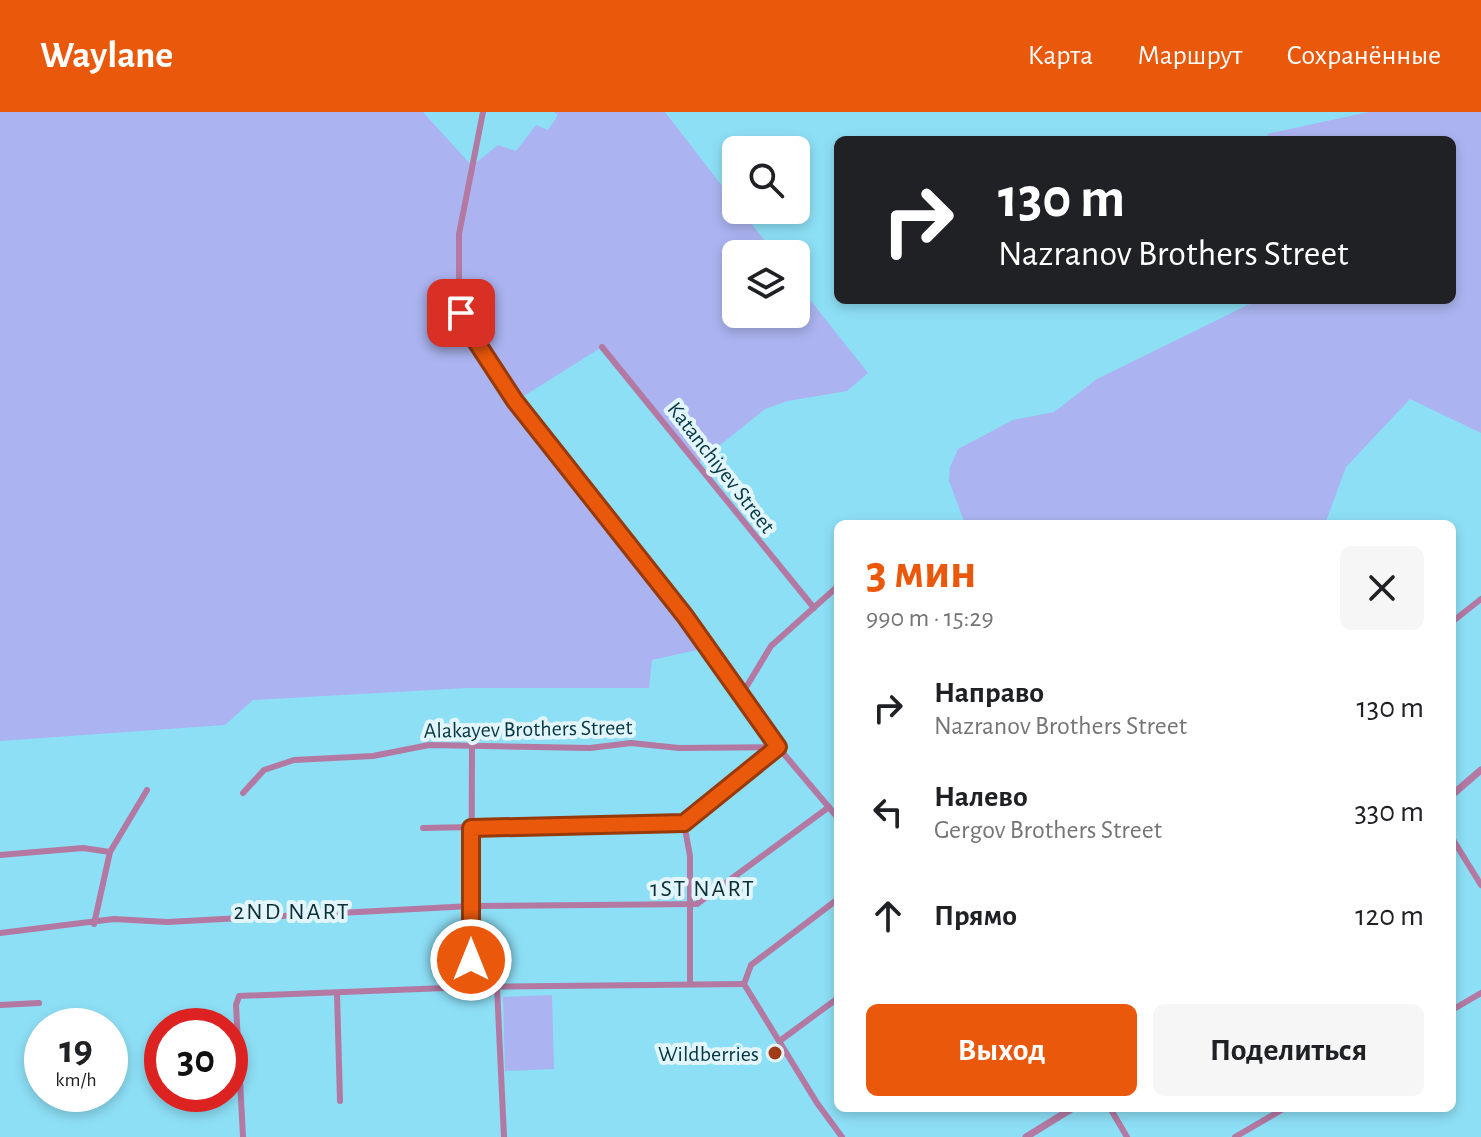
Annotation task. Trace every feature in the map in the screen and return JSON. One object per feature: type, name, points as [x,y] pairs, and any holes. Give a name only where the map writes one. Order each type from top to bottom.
[{"type":"street","points":[[483,112],[459,234],[459,301],[464,323],[515,401],[742,694],[778,747],[834,813]]},
{"type":"street","name":"Katanchiyev Street","points":[[602,347],[814,608]]},
{"type":"street","points":[[742,694],[771,646],[834,590]]},
{"type":"street","points":[[1456,619],[1481,599]]},
{"type":"street","name":"Alakayev Brothers Street","points":[[243,793],[264,770],[294,760],[373,756],[429,745],[590,748],[631,743],[679,748],[778,747]]},
{"type":"street","points":[[423,828],[684,823],[778,747]]},
{"type":"street","points":[[471,987],[472,748]]},
{"type":"street","points":[[1456,790],[1481,770]]},
{"type":"street","points":[[94,924],[110,852],[147,790]]},
{"type":"street","points":[[0,933],[94,924],[114,919],[237,920],[471,906],[691,904],[717,892],[829,807]]},
{"type":"street","points":[[684,823],[690,843],[690,984]]},
{"type":"street","points":[[1456,844],[1481,885]]},
{"type":"street","points":[[0,855],[83,848],[110,852]]},
{"type":"street","points":[[744,984],[751,965],[834,902]]},
{"type":"street","points":[[243,1137],[236,1005],[239,996],[471,987],[744,984]]},
{"type":"street","points":[[744,984],[817,1103],[842,1137]]},
{"type":"street","points":[[497,987],[504,1137]]},
{"type":"street","points":[[1456,1008],[1481,993]]},
{"type":"street","points":[[337,994],[340,1101]]},
{"type":"street","points":[[781,1040],[834,1001]]},
{"type":"street","points":[[0,1005],[39,1003]]},
{"type":"street","points":[[1026,1137],[1067,1112]]},
{"type":"street","points":[[1112,1112],[1127,1137]]},
{"type":"street","points":[[1235,1137],[1278,1112]]},
{"type":"shaded area","points":[[0,112],[423,112],[472,166],[498,145],[516,151],[536,125],[548,130],[558,115],[554,112],[665,112],[722,186],[722,224],[752,224],[764,240],[722,240],[722,328],[810,328],[810,300],[868,373],[847,391],[788,401],[765,409],[698,463],[602,347],[516,401],[706,648],[652,660],[649,688],[467,688],[253,700],[225,725],[0,741]]},
{"type":"shaded area","points":[[1369,112],[1481,112],[1481,433],[1410,399],[1346,467],[1326,520],[964,520],[949,481],[950,467],[958,449],[1013,420],[1054,412],[1097,379],[1250,304],[1456,304],[1456,136],[1267,134]]},
{"type":"shaded area","points":[[552,995],[554,1069],[505,1071],[503,997]]},
{"type":"place","name":"Wildberries","points":[[775,1053]]},
{"type":"district","name":"1ST NART","points":[[703,888]]},
{"type":"district","name":"2ND NART","points":[[292,911]]},
{"type":"route","points":[[461,313],[490,366],[515,401],[685,616],[778,747],[684,823],[471,828],[471,960]]}]
